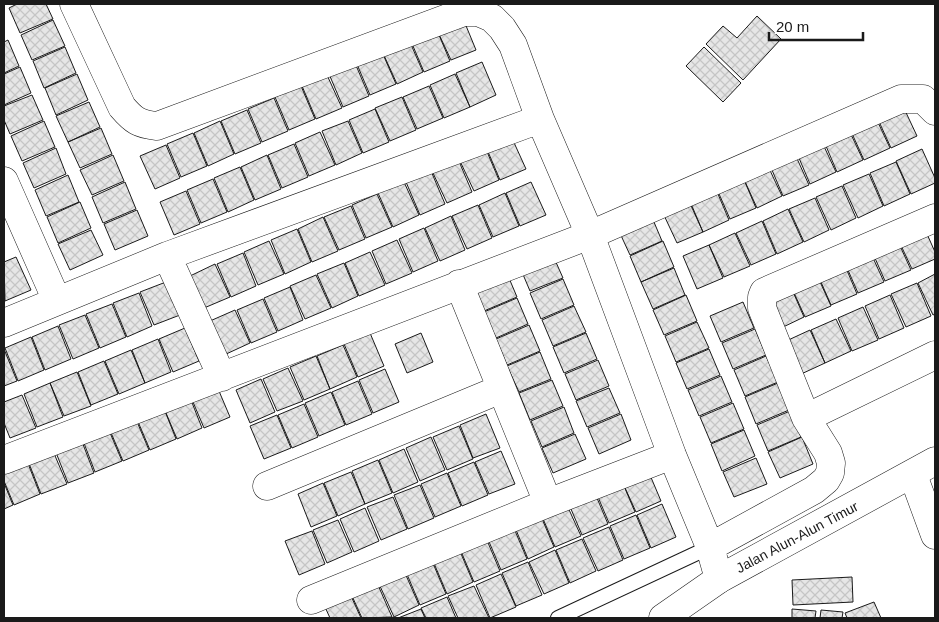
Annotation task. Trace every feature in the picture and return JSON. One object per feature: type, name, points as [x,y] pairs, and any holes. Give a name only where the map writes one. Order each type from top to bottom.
[{"type":"street","points":[[74,4],[122,107],[132,119],[143,125],[157,126],[464,12],[478,12],[492,18],[502,28],[513,45],[540,119],[590,235],[672,455],[710,547],[719,579]]},
{"type":"street","points":[[4,460],[590,235],[901,99],[923,99],[935,111]]},
{"type":"street","points":[[4,323],[167,256],[540,119]]},
{"type":"street","points":[[4,181],[57,301]]},
{"type":"street","points":[[710,547],[814,490],[826,480],[830,473],[831,463],[828,453],[806,418],[762,308],[764,292],[935,218]]},
{"type":"street","points":[[167,256],[222,377]]},
{"type":"street","points":[[459,284],[548,502]]},
{"type":"street","points":[[806,418],[935,355]]},
{"type":"street","points":[[267,486],[501,389]]},
{"type":"street","points":[[311,600],[548,502],[672,455]]},
{"type":"street","points":[[924,468],[935,535]]},
{"type":"street","name":"Jalan Alun-Alun Timur","points":[[663,618],[719,579],[924,468]]},
{"type":"lane","points":[[558,618],[710,547]]},
{"type":"building","points":[[17,4],[46,4],[53,19],[20,33],[9,8]]},
{"type":"building","points":[[462,16],[476,50],[451,60],[436,28]]},
{"type":"building","points":[[757,16],[781,39],[743,80],[706,44],[723,26],[737,38]]},
{"type":"building","points":[[53,20],[65,46],[32,60],[21,35]]},
{"type":"building","points":[[436,28],[450,61],[424,72],[410,39]]},
{"type":"building","points":[[8,40],[19,66],[4,73],[4,42]]},
{"type":"building","points":[[409,40],[423,72],[397,84],[382,51]]},
{"type":"building","points":[[65,47],[76,73],[44,88],[33,61]]},
{"type":"building","points":[[704,47],[741,83],[723,102],[686,66]]},
{"type":"building","points":[[382,52],[396,84],[370,95],[356,62]]},
{"type":"building","points":[[482,62],[496,95],[470,107],[456,73]]},
{"type":"building","points":[[355,63],[369,96],[343,107],[329,74]]},
{"type":"building","points":[[20,67],[31,93],[4,105],[4,74]]},
{"type":"building","points":[[77,74],[88,100],[56,115],[45,88]]},
{"type":"building","points":[[455,74],[470,107],[444,118],[430,85]]},
{"type":"building","points":[[327,75],[342,108],[316,119],[302,86]]},
{"type":"building","points":[[301,86],[315,119],[289,130],[275,97]]},
{"type":"building","points":[[429,86],[443,118],[417,129],[403,97]]},
{"type":"building","points":[[32,95],[43,120],[10,134],[4,120],[4,106]]},
{"type":"building","points":[[402,97],[416,130],[390,141],[375,108]]},
{"type":"building","points":[[274,98],[288,131],[262,142],[248,109]]},
{"type":"building","points":[[89,102],[100,127],[68,142],[56,116]]},
{"type":"building","points":[[902,104],[917,136],[891,148],[876,115]]},
{"type":"building","points":[[375,109],[389,142],[363,153],[349,120]]},
{"type":"building","points":[[247,110],[261,143],[235,154],[221,121]]},
{"type":"building","points":[[875,116],[890,148],[864,160],[849,127]]},
{"type":"building","points":[[44,121],[55,147],[22,161],[11,136]]},
{"type":"building","points":[[220,121],[234,154],[208,166],[194,133]]},
{"type":"building","points":[[348,121],[362,153],[336,165],[322,131]]},
{"type":"building","points":[[101,128],[112,154],[80,168],[68,142]]},
{"type":"building","points":[[848,128],[863,160],[837,172],[823,139]]},
{"type":"building","points":[[320,132],[335,165],[309,176],[295,143]]},
{"type":"building","points":[[193,133],[207,166],[181,177],[167,144]]},
{"type":"building","points":[[511,136],[526,169],[500,180],[486,147]]},
{"type":"building","points":[[821,140],[836,172],[810,184],[796,151]]},
{"type":"building","points":[[294,144],[308,177],[282,188],[268,155]]},
{"type":"building","points":[[166,145],[180,178],[155,189],[140,156]]},
{"type":"building","points":[[485,147],[499,180],[474,191],[459,159]]},
{"type":"building","points":[[56,148],[66,174],[34,188],[23,163]]},
{"type":"building","points":[[922,149],[935,178],[935,183],[911,194],[896,161]]},
{"type":"building","points":[[794,152],[809,185],[783,196],[769,163]]},
{"type":"building","points":[[113,155],[124,181],[92,195],[80,170]]},
{"type":"building","points":[[267,155],[281,189],[255,200],[241,167]]},
{"type":"building","points":[[458,159],[472,192],[447,203],[432,171]]},
{"type":"building","points":[[896,162],[910,194],[884,206],[870,173]]},
{"type":"building","points":[[767,164],[782,196],[757,208],[742,175]]},
{"type":"building","points":[[240,167],[254,200],[228,212],[214,178]]},
{"type":"building","points":[[431,171],[445,204],[420,215],[406,182]]},
{"type":"building","points":[[869,174],[883,206],[858,218],[843,185]]},
{"type":"building","points":[[68,175],[79,202],[46,216],[35,190]]},
{"type":"building","points":[[742,175],[756,208],[730,219],[716,187]]},
{"type":"building","points":[[213,179],[227,212],[201,223],[187,190]]},
{"type":"building","points":[[125,182],[136,209],[103,223],[92,197]]},
{"type":"building","points":[[404,182],[419,215],[393,227],[378,193]]},
{"type":"building","points":[[531,182],[546,215],[520,226],[506,193]]},
{"type":"building","points":[[842,186],[856,218],[831,230],[816,197]]},
{"type":"building","points":[[715,187],[729,220],[703,232],[689,199]]},
{"type":"building","points":[[186,191],[200,224],[174,235],[160,202]]},
{"type":"building","points":[[505,193],[519,226],[493,237],[479,205]]},
{"type":"building","points":[[377,194],[392,227],[366,238],[352,205]]},
{"type":"building","points":[[815,198],[829,230],[804,242],[789,209]]},
{"type":"building","points":[[688,199],[703,232],[677,243],[662,211]]},
{"type":"building","points":[[80,202],[91,228],[58,243],[47,217]]},
{"type":"building","points":[[478,205],[492,238],[467,249],[452,216]]},
{"type":"building","points":[[351,206],[365,239],[339,250],[324,217]]},
{"type":"building","points":[[788,209],[803,242],[777,254],[763,221]]},
{"type":"building","points":[[137,210],[148,236],[115,250],[104,224]]},
{"type":"building","points":[[651,215],[662,241],[630,255],[618,229]]},
{"type":"building","points":[[451,216],[465,250],[440,261],[425,228]]},
{"type":"building","points":[[323,217],[338,251],[312,262],[298,229]]},
{"type":"building","points":[[762,221],[776,254],[751,265],[736,233]]},
{"type":"building","points":[[923,225],[935,252],[935,259],[912,269],[897,237]]},
{"type":"building","points":[[424,228],[438,261],[413,272],[399,239]]},
{"type":"building","points":[[297,229],[311,262],[285,274],[271,240]]},
{"type":"building","points":[[91,230],[103,255],[70,270],[58,244]]},
{"type":"building","points":[[735,233],[750,266],[724,277],[709,245]]},
{"type":"building","points":[[896,237],[911,270],[885,281],[871,249]]},
{"type":"building","points":[[397,240],[412,273],[386,284],[372,251]]},
{"type":"building","points":[[269,241],[284,274],[258,285],[244,252]]},
{"type":"building","points":[[663,241],[674,267],[641,282],[630,256]]},
{"type":"building","points":[[709,245],[723,278],[697,289],[683,256]]},
{"type":"building","points":[[869,249],[884,282],[858,293],[844,261]]},
{"type":"building","points":[[551,251],[563,278],[530,291],[519,265]]},
{"type":"building","points":[[370,252],[385,285],[359,296],[345,263]]},
{"type":"building","points":[[243,253],[256,286],[231,297],[217,264]]},
{"type":"building","points":[[16,257],[31,290],[5,301],[4,262]]},
{"type":"building","points":[[843,261],[857,294],[831,305],[817,273]]},
{"type":"building","points":[[344,263],[358,296],[332,308],[317,274]]},
{"type":"building","points":[[215,264],[230,297],[204,308],[190,276]]},
{"type":"building","points":[[674,268],[685,295],[653,309],[641,282]]},
{"type":"building","points":[[506,271],[517,297],[484,311],[473,285]]},
{"type":"building","points":[[816,273],[831,306],[805,317],[790,284]]},
{"type":"building","points":[[935,274],[935,314],[933,315],[918,283]]},
{"type":"building","points":[[316,275],[331,308],[305,319],[290,286]]},
{"type":"building","points":[[563,279],[574,305],[541,319],[530,293]]},
{"type":"building","points":[[166,282],[180,315],[154,325],[140,292]]},
{"type":"building","points":[[917,283],[931,316],[906,327],[891,294]]},
{"type":"building","points":[[790,285],[804,317],[779,329],[764,296]]},
{"type":"building","points":[[290,287],[303,320],[278,331],[264,298]]},
{"type":"building","points":[[139,293],[152,326],[127,337],[113,303]]},
{"type":"building","points":[[686,295],[697,321],[664,335],[653,310]]},
{"type":"building","points":[[890,295],[904,328],[879,339],[865,306]]},
{"type":"building","points":[[517,298],[528,324],[496,338],[484,312]]},
{"type":"building","points":[[263,299],[277,332],[251,343],[237,310]]},
{"type":"building","points":[[743,302],[754,328],[721,342],[710,316]]},
{"type":"building","points":[[112,304],[126,337],[100,348],[86,314]]},
{"type":"building","points":[[574,306],[586,332],[553,346],[542,320]]},
{"type":"building","points":[[863,307],[878,340],[852,351],[838,318]]},
{"type":"building","points":[[235,310],[250,343],[224,355],[210,321]]},
{"type":"building","points":[[85,315],[99,348],[73,359],[59,325]]},
{"type":"building","points":[[836,319],[851,351],[825,363],[811,330]]},
{"type":"building","points":[[697,322],[709,348],[676,362],[665,336]]},
{"type":"building","points":[[529,325],[540,351],[507,365],[496,339]]},
{"type":"building","points":[[58,326],[71,359],[45,370],[32,337]]},
{"type":"building","points":[[185,328],[199,361],[173,372],[159,339]]},
{"type":"building","points":[[755,329],[766,355],[733,369],[722,343]]},
{"type":"building","points":[[810,330],[825,363],[799,375],[784,342]]},
{"type":"building","points":[[370,333],[384,366],[358,377],[344,344]]},
{"type":"building","points":[[421,333],[433,362],[407,373],[395,344]]},
{"type":"building","points":[[586,333],[597,359],[564,373],[553,347]]},
{"type":"building","points":[[31,337],[44,370],[18,381],[5,348]]},
{"type":"building","points":[[158,339],[171,372],[145,383],[132,350]]},
{"type":"building","points":[[343,345],[357,377],[330,389],[317,356]]},
{"type":"building","points":[[4,349],[17,381],[4,386]]},
{"type":"building","points":[[709,349],[720,375],[687,389],[676,363]]},
{"type":"building","points":[[131,350],[145,383],[119,394],[105,361]]},
{"type":"building","points":[[540,352],[551,379],[519,392],[507,366]]},
{"type":"building","points":[[316,356],[330,389],[304,400],[290,367]]},
{"type":"building","points":[[766,356],[778,382],[745,396],[734,370]]},
{"type":"building","points":[[598,360],[609,386],[576,400],[565,374]]},
{"type":"building","points":[[104,361],[118,394],[91,405],[78,372]]},
{"type":"building","points":[[288,368],[303,401],[277,411],[263,379]]},
{"type":"building","points":[[385,369],[399,402],[373,413],[359,380]]},
{"type":"building","points":[[77,372],[91,406],[64,416],[50,383]]},
{"type":"building","points":[[721,376],[732,402],[699,416],[688,390]]},
{"type":"building","points":[[261,379],[275,412],[250,423],[236,390]]},
{"type":"building","points":[[552,380],[563,406],[530,420],[519,393]]},
{"type":"building","points":[[358,381],[372,414],[346,425],[332,392]]},
{"type":"building","points":[[50,383],[63,417],[37,427],[24,394]]},
{"type":"building","points":[[778,383],[789,410],[756,424],[745,397]]},
{"type":"building","points":[[216,384],[230,417],[204,428],[190,395]]},
{"type":"building","points":[[609,388],[620,413],[587,427],[576,401]]},
{"type":"building","points":[[331,392],[345,425],[319,436],[305,403]]},
{"type":"building","points":[[22,395],[36,428],[10,438],[4,423],[4,402]]},
{"type":"building","points":[[189,395],[202,428],[177,439],[163,406]]},
{"type":"building","points":[[733,403],[744,429],[711,443],[700,417]]},
{"type":"building","points":[[304,404],[318,437],[292,448],[278,415]]},
{"type":"building","points":[[163,406],[176,439],[150,450],[136,417]]},
{"type":"building","points":[[564,407],[574,433],[542,447],[531,421]]},
{"type":"building","points":[[790,411],[801,437],[768,451],[757,425]]},
{"type":"building","points":[[486,414],[500,448],[473,458],[460,425]]},
{"type":"building","points":[[621,414],[631,440],[599,454],[588,428]]},
{"type":"building","points":[[277,415],[291,448],[264,459],[250,426]]},
{"type":"building","points":[[135,417],[149,450],[123,461],[109,428]]},
{"type":"building","points":[[459,426],[473,459],[447,470],[433,437]]},
{"type":"building","points":[[108,428],[122,461],[95,472],[82,438]]},
{"type":"building","points":[[744,430],[755,456],[722,471],[711,444]]},
{"type":"building","points":[[575,434],[586,459],[553,473],[542,448]]},
{"type":"building","points":[[431,437],[445,470],[420,481],[406,448]]},
{"type":"building","points":[[802,437],[813,464],[780,478],[768,452]]},
{"type":"building","points":[[81,439],[94,473],[68,483],[55,450]]},
{"type":"building","points":[[404,449],[418,482],[393,493],[379,460]]},
{"type":"building","points":[[53,451],[67,484],[41,494],[28,461]]},
{"type":"building","points":[[501,451],[515,484],[489,494],[475,462]]},
{"type":"building","points":[[756,458],[767,484],[734,497],[723,472]]},
{"type":"building","points":[[378,460],[392,493],[365,504],[352,471]]},
{"type":"building","points":[[27,461],[40,494],[14,505],[4,481],[4,471]]},
{"type":"building","points":[[474,462],[488,495],[462,506],[448,473]]},
{"type":"building","points":[[647,468],[661,501],[636,512],[621,479]]},
{"type":"building","points":[[351,472],[365,504],[338,516],[324,483]]},
{"type":"building","points":[[447,473],[461,506],[435,517],[421,484]]},
{"type":"building","points":[[621,479],[635,512],[609,523],[595,490]]},
{"type":"building","points":[[4,483],[13,505],[4,509]]},
{"type":"building","points":[[323,483],[337,516],[311,527],[298,494]]},
{"type":"building","points":[[420,485],[434,518],[408,529],[394,495]]},
{"type":"building","points":[[594,491],[608,524],[582,535],[568,502]]},
{"type":"building","points":[[393,497],[407,529],[381,540],[367,507]]},
{"type":"building","points":[[566,503],[581,536],[555,547],[541,514]]},
{"type":"building","points":[[662,504],[676,537],[651,548],[637,515]]},
{"type":"building","points":[[365,508],[379,541],[354,552],[340,519]]},
{"type":"building","points":[[540,514],[554,547],[528,559],[514,525]]},
{"type":"building","points":[[636,515],[650,548],[624,559],[610,526]]},
{"type":"building","points":[[338,520],[352,552],[327,563],[313,530]]},
{"type":"building","points":[[513,526],[527,559],[501,570],[487,537]]},
{"type":"building","points":[[609,527],[623,560],[598,571],[583,538]]},
{"type":"building","points":[[312,531],[325,564],[299,575],[285,541]]},
{"type":"building","points":[[486,538],[500,571],[474,582],[460,549]]},
{"type":"building","points":[[582,539],[596,571],[570,583],[556,550]]},
{"type":"building","points":[[459,549],[473,582],[447,594],[433,561]]},
{"type":"building","points":[[555,550],[569,583],[544,594],[529,562]]},
{"type":"building","points":[[432,561],[446,594],[420,605],[406,572]]},
{"type":"building","points":[[528,562],[542,595],[516,606],[502,573]]},
{"type":"building","points":[[405,573],[419,605],[394,617],[379,584]]},
{"type":"building","points":[[501,574],[516,607],[490,618],[476,585]]},
{"type":"building","points":[[852,577],[853,602],[793,605],[792,580]]},
{"type":"building","points":[[378,585],[392,617],[362,618],[352,596]]},
{"type":"building","points":[[474,586],[489,618],[458,618],[448,596]]},
{"type":"building","points":[[351,596],[361,618],[330,618],[325,607]]},
{"type":"building","points":[[447,597],[456,618],[426,618],[421,608]]},
{"type":"building","points":[[874,602],[881,618],[847,618],[845,613]]},
{"type":"building","points":[[421,609],[425,618],[398,618]]},
{"type":"building","points":[[792,609],[816,611],[815,618],[792,618]]},
{"type":"building","points":[[821,610],[843,612],[842,618],[820,618]]}]
